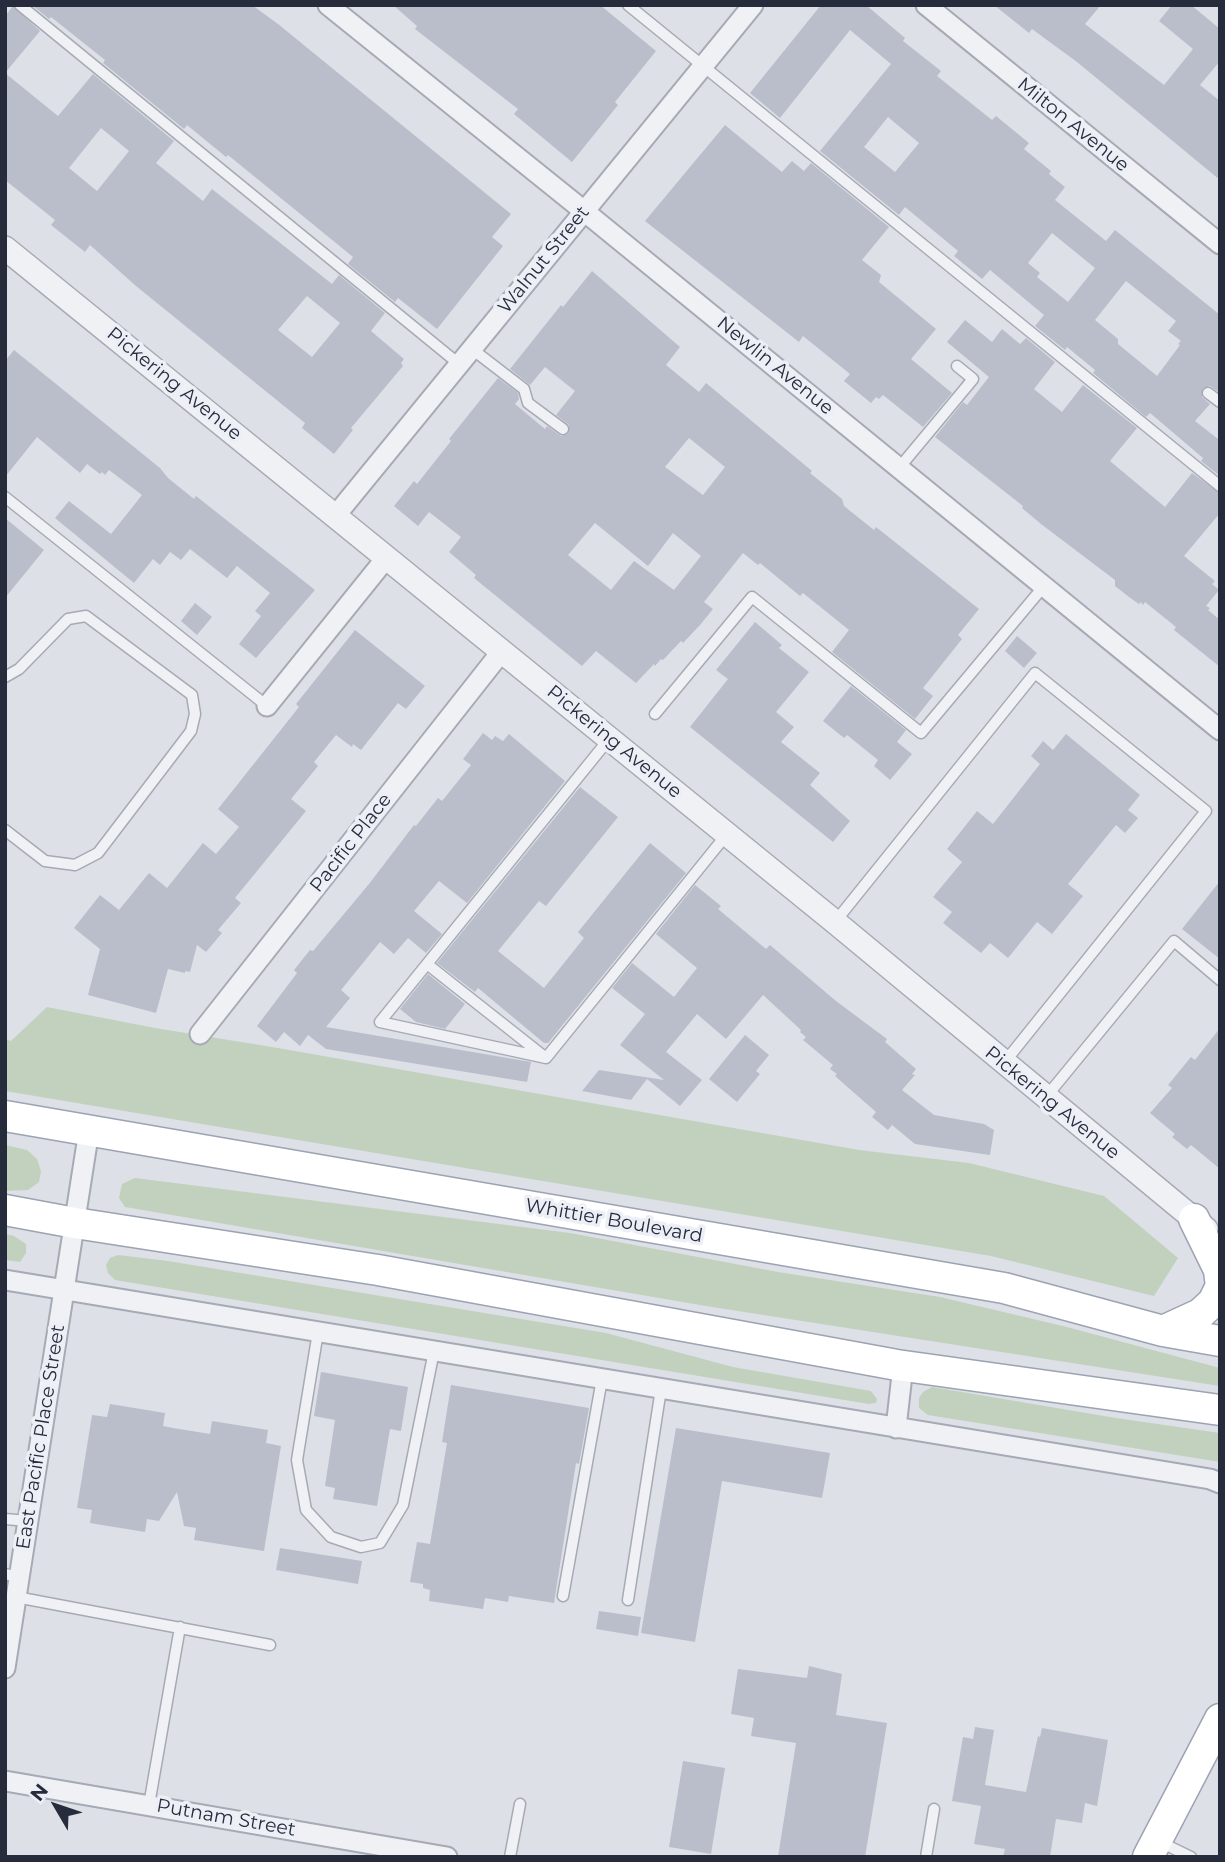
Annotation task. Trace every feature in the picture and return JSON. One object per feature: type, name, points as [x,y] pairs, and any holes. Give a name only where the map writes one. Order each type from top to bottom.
[{"type":"main road","name":"Whittier Boulevard","points":[[5,1116],[1004,1288],[1163,1331],[1220,1341]]},
{"type":"main road","points":[[5,1210],[378,1270],[903,1366],[1220,1410]]},
{"type":"main road","points":[[1194,1219],[1219,1270],[1220,1279]]},
{"type":"main road","points":[[1163,1331],[1200,1314],[1213,1302],[1220,1288]]},
{"type":"main road","points":[[1152,1849],[1220,1719]]},
{"type":"street","name":"Newlin Avenue","points":[[328,5],[1220,730]]},
{"type":"street","name":"Walnut Street","points":[[336,514],[753,5]]},
{"type":"street","name":"Milton Avenue","points":[[926,5],[1220,244]]},
{"type":"street","name":"Pickering Avenue","points":[[5,248],[336,514],[1220,1240]]},
{"type":"street","points":[[267,706],[387,557]]},
{"type":"street","name":"Pacific Place","points":[[200,1034],[502,652]]},
{"type":"street","points":[[64,1290],[89,1130]]},
{"type":"street","points":[[5,1280],[1210,1479],[1220,1483]]},
{"type":"street","name":"East Pacific Place Street","points":[[5,1668],[14,1583],[28,1521],[64,1290]]},
{"type":"street","points":[[896,1428],[903,1366]]},
{"type":"street","name":"Putnam Street","points":[[5,1781],[404,1853],[447,1857]]},
{"type":"lane","points":[[20,5],[465,356],[524,389],[528,402],[563,429]]},
{"type":"lane","points":[[628,5],[1220,486]]},
{"type":"lane","points":[[899,468],[973,379],[957,366]]},
{"type":"lane","points":[[1208,393],[1220,402]]},
{"type":"lane","points":[[5,497],[267,706]]},
{"type":"lane","points":[[655,714],[752,597],[921,733],[1044,586]]},
{"type":"lane","points":[[5,677],[19,669],[68,619],[86,617],[192,695],[195,714],[191,731],[98,853],[75,865],[45,861],[5,830]]},
{"type":"lane","points":[[835,922],[1035,673],[1206,811],[1004,1064]]},
{"type":"lane","points":[[546,1058],[380,1022],[609,739]]},
{"type":"lane","points":[[546,1058],[727,834]]},
{"type":"lane","points":[[1046,1098],[1174,941],[1220,980]]},
{"type":"lane","points":[[428,964],[546,1058]]},
{"type":"lane","points":[[318,1332],[297,1460],[306,1510],[331,1537],[361,1547],[380,1543],[402,1505],[434,1351]]},
{"type":"lane","points":[[563,1596],[602,1379]]},
{"type":"lane","points":[[628,1600],[661,1389]]},
{"type":"lane","points":[[5,1519],[28,1521]]},
{"type":"lane","points":[[14,1583],[180,1627],[270,1645]]},
{"type":"lane","points":[[149,1805],[180,1627]]},
{"type":"lane","points":[[510,1857],[520,1804]]},
{"type":"lane","points":[[926,1857],[934,1809]]},
{"type":"lane","points":[[1152,1849],[1191,1857]]},
{"type":"green space","points":[[47,1007],[859,1150],[969,1163],[1104,1196],[1178,1258],[1154,1296],[991,1256],[5,1091],[5,1039],[11,1041]]},
{"type":"green space","points":[[5,1145],[27,1150],[37,1159],[41,1171],[39,1182],[28,1190],[5,1191]]},
{"type":"green space","points":[[135,1178],[570,1233],[778,1272],[940,1297],[1063,1326],[1220,1368],[1220,1386],[712,1307],[125,1207],[119,1198],[122,1184]]},
{"type":"green space","points":[[5,1234],[26,1244],[26,1253],[20,1262],[5,1260]]},
{"type":"green space","points":[[118,1255],[606,1333],[733,1367],[871,1391],[877,1399],[876,1403],[869,1404],[115,1280],[108,1273],[106,1265],[110,1258]]},
{"type":"green space","points":[[932,1387],[1220,1433],[1220,1462],[928,1415],[919,1408],[919,1398]]},
{"type":"building","points":[[32,5],[252,5],[511,214],[492,237],[503,246],[437,329],[398,298],[395,302],[348,264],[353,257],[228,155],[226,157],[187,125],[184,129],[103,63],[105,60]]},
{"type":"building","points":[[393,5],[600,5],[656,51],[615,102],[618,105],[572,162],[514,114],[518,109],[415,29],[417,26]]},
{"type":"building","points":[[821,5],[866,5],[905,38],[903,41],[941,71],[937,76],[992,120],[996,116],[1029,143],[1024,149],[1051,171],[1049,174],[1065,187],[1055,200],[1106,241],[1115,230],[1220,315],[1220,393],[1210,386],[1203,388],[1202,397],[1210,404],[1195,421],[1218,439],[1220,437],[1220,476],[1150,413],[1146,417],[1093,373],[1095,370],[1067,347],[1065,350],[1035,326],[1044,315],[990,270],[982,279],[954,256],[958,251],[905,207],[899,215],[820,151],[891,64],[850,30],[780,118],[750,93]],"holes":[[[888,117],[919,143],[895,172],[864,147]],[[1052,233],[1095,268],[1068,302],[1037,277],[1040,273],[1028,263]],[[1126,281],[1176,321],[1168,331],[1181,341],[1178,344],[1180,345],[1157,376],[1118,344],[1118,339],[1095,320]]]},
{"type":"building","points":[[994,5],[1101,5],[1085,24],[1164,85],[1193,49],[1159,21],[1172,5],[1191,5],[1220,29],[1220,61],[1200,85],[1220,101],[1220,180],[1077,62],[1032,29],[1029,33]]},
{"type":"building","points":[[13,6],[40,31],[5,73],[5,16]]},
{"type":"building","points":[[5,73],[58,116],[93,74],[174,141],[156,163],[203,201],[212,189],[332,284],[339,275],[385,313],[371,331],[404,359],[401,363],[403,366],[351,428],[353,430],[334,454],[302,428],[305,423],[136,286],[90,245],[85,252],[51,225],[55,220],[5,180]],"holes":[[[101,128],[129,151],[97,191],[69,168]],[[307,296],[340,323],[312,357],[278,330]]]},
{"type":"building","points":[[725,125],[782,172],[792,161],[804,171],[811,163],[889,227],[862,260],[881,275],[879,282],[936,329],[911,359],[952,393],[923,427],[883,395],[879,399],[876,397],[871,403],[844,381],[850,374],[803,336],[799,342],[645,221]]},
{"type":"building","points":[[592,271],[680,347],[666,365],[699,392],[706,383],[812,471],[810,473],[842,499],[844,506],[874,530],[876,527],[979,609],[958,635],[962,639],[923,688],[933,696],[915,719],[832,652],[849,630],[803,593],[800,596],[760,563],[758,565],[743,553],[704,602],[713,609],[700,625],[636,683],[596,651],[582,666],[474,578],[476,575],[449,552],[461,537],[429,512],[418,526],[394,506],[414,481],[417,484],[498,378],[518,393],[519,399],[515,404],[545,429],[547,426],[561,436],[568,434],[569,425],[556,415],[575,391],[545,367],[530,385],[510,369],[561,305],[563,307]],"holes":[[[689,438],[725,467],[703,495],[665,467]],[[595,523],[648,566],[673,533],[701,556],[674,590],[634,561],[611,590],[568,555]]]},
{"type":"building","points":[[965,320],[992,342],[1002,329],[1020,344],[1026,338],[1055,362],[1034,389],[1062,412],[1083,385],[1137,428],[1110,461],[1165,507],[1192,473],[1220,493],[1220,513],[1184,556],[1215,581],[1212,584],[1219,590],[1206,606],[1220,620],[1220,667],[1174,630],[1176,627],[1145,602],[1143,605],[1141,602],[1139,604],[1115,586],[1115,580],[1041,524],[1022,508],[1023,506],[935,437],[963,402],[967,405],[989,377],[947,342]]},
{"type":"building","points":[[14,350],[160,468],[194,499],[196,496],[315,590],[256,658],[239,644],[261,616],[255,611],[270,593],[237,566],[227,578],[190,549],[181,560],[170,552],[160,565],[153,559],[134,583],[55,518],[69,501],[111,534],[142,495],[109,470],[105,475],[102,472],[100,474],[87,464],[80,473],[37,437],[5,477],[5,361]]},
{"type":"building","points":[[5,518],[44,550],[5,598]]},
{"type":"building","points":[[195,603],[212,617],[197,635],[181,621]]},
{"type":"building","points":[[755,622],[782,645],[779,648],[809,672],[776,712],[794,727],[781,742],[820,773],[810,785],[850,821],[833,842],[690,727],[728,679],[716,670]]},
{"type":"building","points":[[355,630],[425,686],[406,709],[398,703],[361,750],[336,735],[314,762],[318,766],[291,799],[306,811],[235,898],[241,903],[218,930],[222,933],[206,952],[197,945],[190,972],[168,969],[156,1013],[88,995],[100,949],[74,928],[100,895],[119,910],[149,873],[167,888],[203,843],[216,854],[239,827],[218,809],[299,707],[296,704]]},
{"type":"building","points":[[1017,636],[1037,653],[1024,668],[1005,651]]},
{"type":"building","points":[[851,686],[906,730],[897,742],[912,754],[890,780],[874,766],[878,760],[847,735],[844,738],[823,721]]},
{"type":"building","points":[[483,733],[492,740],[495,736],[503,741],[509,734],[565,781],[467,903],[439,881],[414,911],[442,934],[426,953],[408,938],[394,954],[380,942],[341,990],[350,998],[326,1027],[531,1062],[527,1082],[326,1049],[308,1035],[300,1046],[284,1032],[276,1042],[257,1026],[297,973],[294,970],[369,884],[414,825],[416,826],[438,798],[442,801],[471,765],[463,759]]},
{"type":"building","points":[[1066,734],[1140,795],[1128,810],[1138,818],[1125,833],[1116,825],[1068,884],[1083,896],[1052,934],[1037,922],[1008,958],[990,943],[981,953],[943,923],[952,912],[933,897],[962,862],[947,849],[977,811],[993,824],[1040,764],[1031,756],[1043,741],[1053,750]]},
{"type":"building","points":[[580,787],[618,817],[546,906],[539,901],[498,951],[544,988],[584,938],[578,932],[650,843],[686,873],[548,1043],[544,1043],[478,988],[475,992],[437,963]]},
{"type":"building","points":[[1220,881],[1220,959],[1182,929]]},
{"type":"building","points":[[695,885],[721,906],[718,909],[766,949],[770,945],[836,1001],[887,1039],[885,1042],[916,1069],[912,1074],[915,1075],[902,1090],[934,1115],[984,1124],[994,1130],[990,1155],[915,1144],[892,1125],[888,1130],[872,1117],[876,1112],[835,1076],[837,1074],[830,1069],[833,1065],[803,1040],[806,1037],[801,1030],[763,995],[726,1039],[697,1014],[666,1052],[702,1080],[680,1106],[647,1079],[631,1100],[582,1091],[599,1070],[664,1080],[620,1045],[645,1014],[612,988],[632,963],[674,997],[697,968],[656,934]]},
{"type":"building","points":[[428,974],[465,1004],[445,1029],[416,1022],[400,1009]]},
{"type":"building","points":[[1220,1028],[1220,1169],[1191,1145],[1187,1149],[1172,1137],[1175,1134],[1150,1113],[1172,1088],[1168,1085],[1191,1057],[1195,1060]]},
{"type":"building","points":[[745,1035],[769,1055],[756,1071],[760,1074],[737,1102],[709,1079]]},
{"type":"building","points":[[321,1372],[408,1387],[401,1431],[390,1429],[377,1506],[333,1499],[335,1488],[325,1486],[335,1420],[314,1416]]},
{"type":"building","points":[[451,1385],[589,1408],[579,1464],[576,1463],[554,1603],[509,1596],[508,1602],[485,1598],[483,1609],[429,1601],[430,1590],[423,1588],[423,1584],[410,1582],[417,1542],[430,1544],[447,1443],[442,1442]]},
{"type":"building","points":[[110,1404],[165,1413],[163,1426],[173,1428],[210,1434],[212,1421],[268,1430],[266,1443],[281,1446],[264,1551],[194,1540],[196,1528],[184,1526],[177,1492],[159,1521],[147,1519],[145,1532],[90,1523],[92,1510],[77,1508],[92,1415],[107,1417]]},
{"type":"building","points":[[676,1428],[830,1453],[822,1498],[722,1481],[695,1642],[641,1633]]},
{"type":"building","points":[[280,1548],[362,1561],[358,1584],[276,1570]]},
{"type":"building","points":[[599,1611],[641,1617],[638,1636],[596,1629]]},
{"type":"building","points":[[809,1666],[842,1674],[836,1715],[887,1723],[865,1857],[778,1857],[796,1743],[751,1736],[754,1718],[731,1714],[738,1669],[807,1678]]},
{"type":"building","points":[[975,1727],[994,1730],[985,1785],[1026,1792],[1042,1728],[1108,1740],[1097,1806],[1085,1803],[1082,1823],[1056,1819],[1050,1857],[1003,1857],[1005,1849],[974,1844],[981,1806],[952,1801],[963,1737],[973,1739]]},
{"type":"building","points":[[683,1761],[725,1768],[711,1854],[669,1847]]}]
